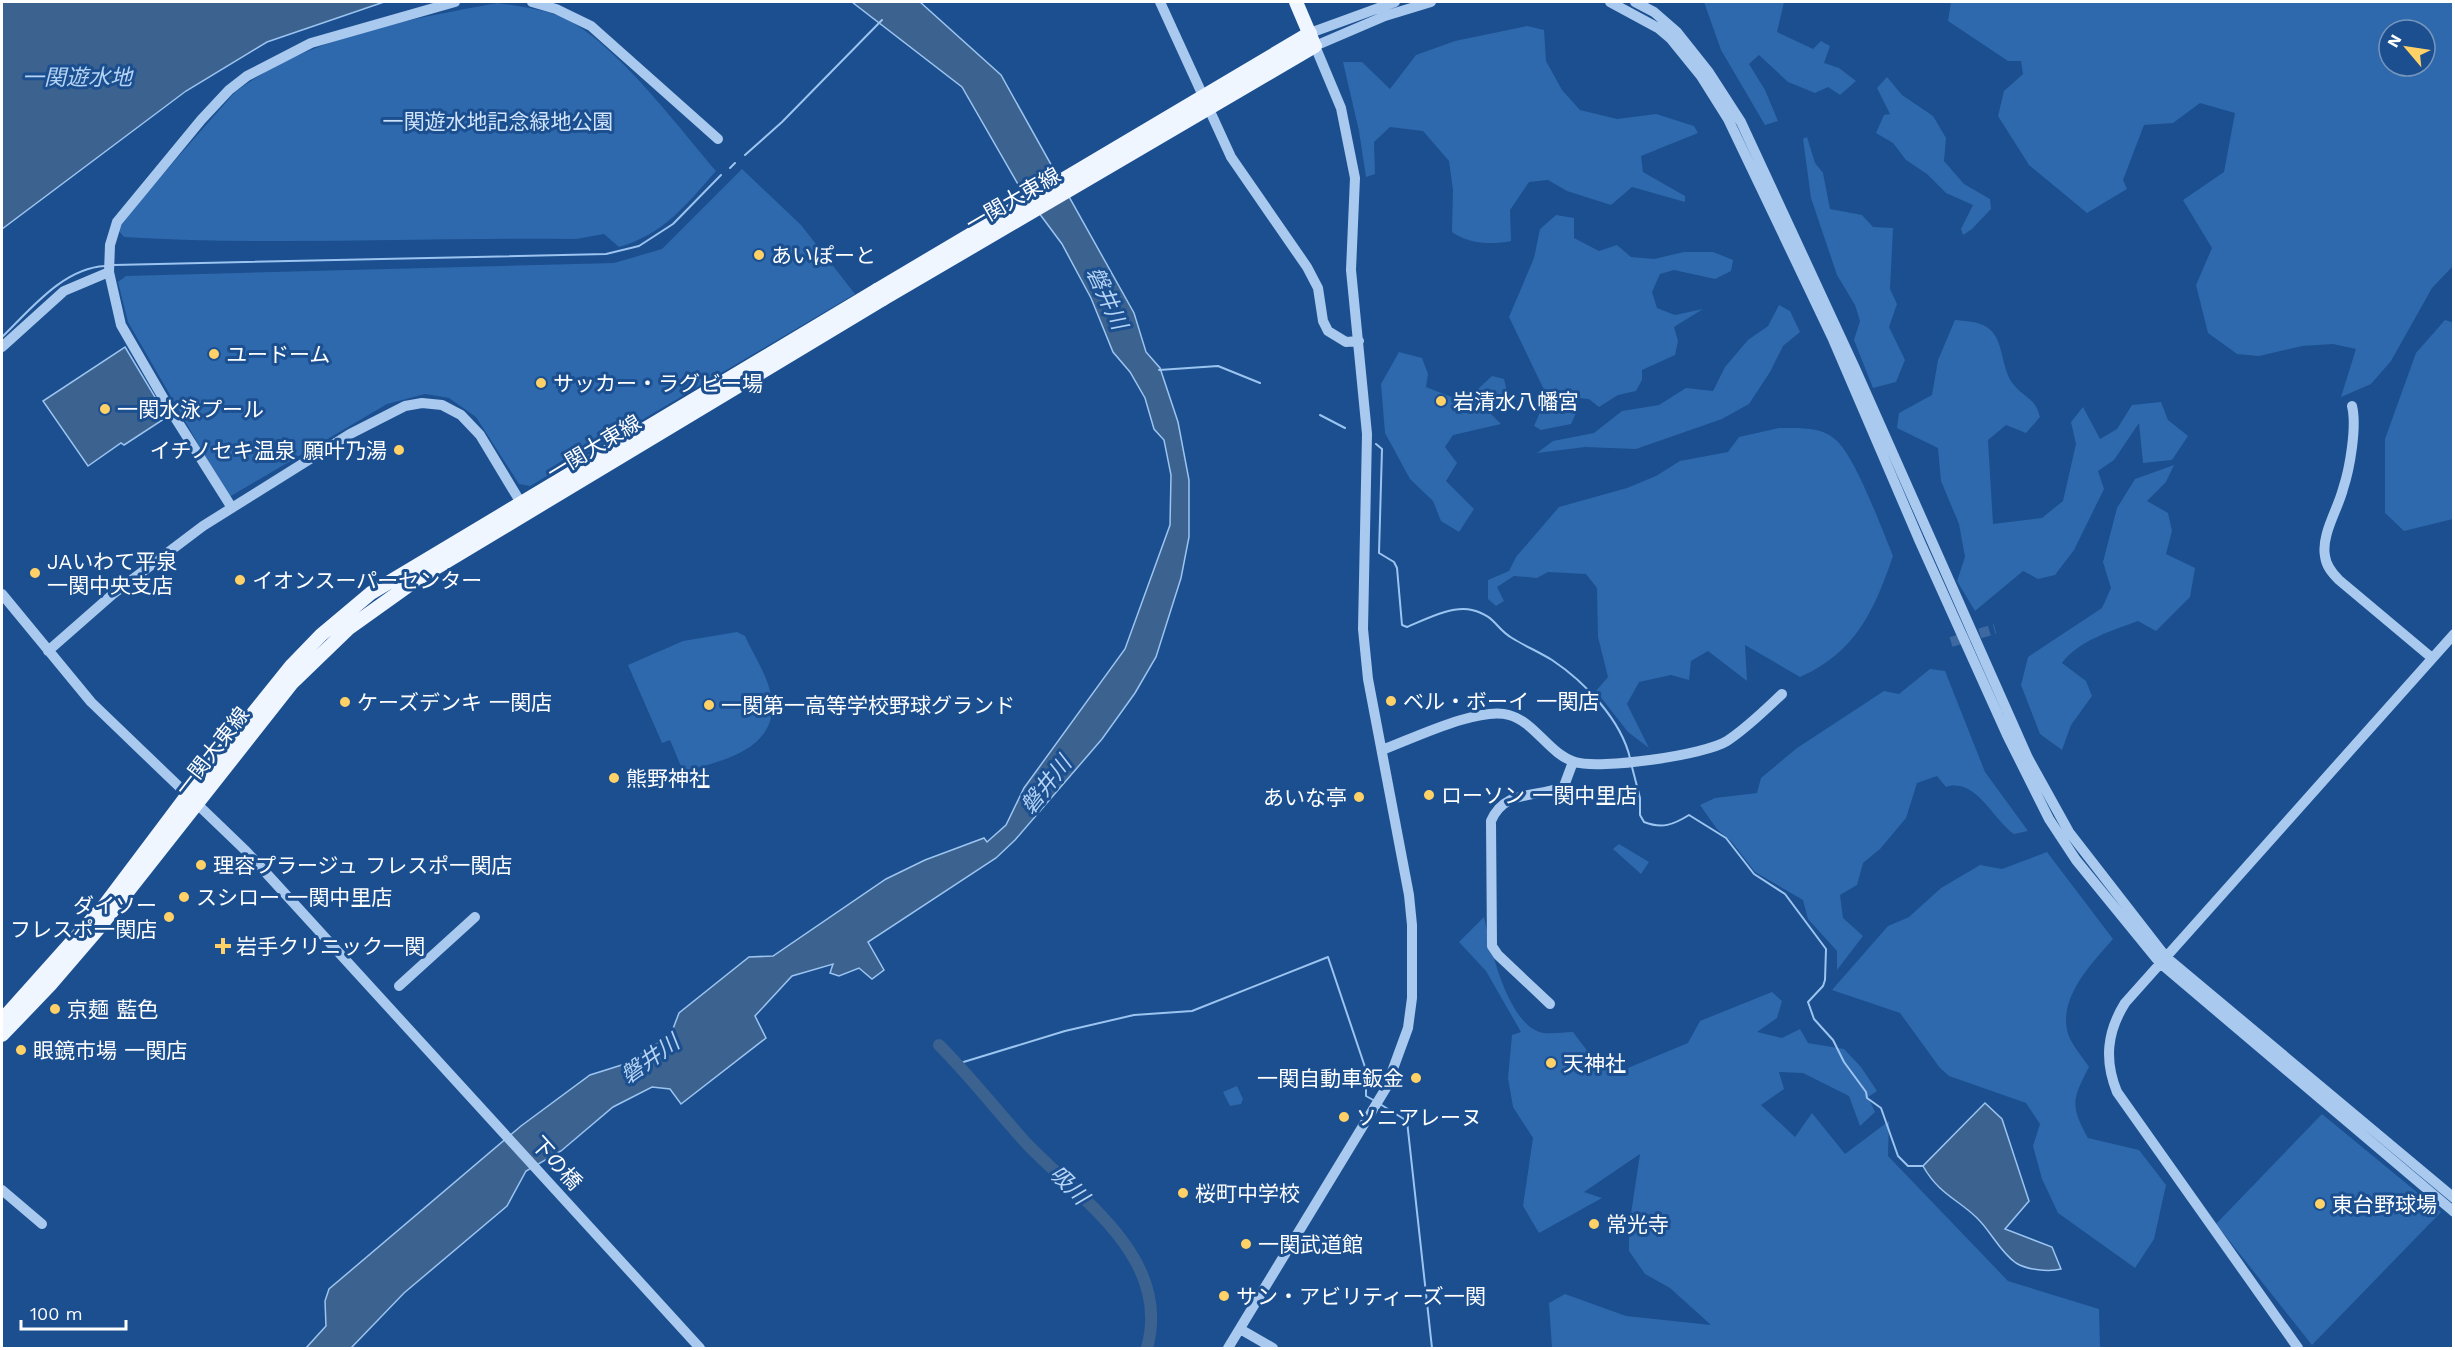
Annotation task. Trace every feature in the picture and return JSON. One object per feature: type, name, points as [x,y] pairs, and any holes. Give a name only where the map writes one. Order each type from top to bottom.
[{"type":"main road","points":[[1296,2],[1316,46]]},
{"type":"main road","name":"一関大東線","points":[[2,1020],[104,906],[292,683],[349,628],[419,578],[1310,33]]},
{"type":"main road","name":"一関大東線","points":[[2,1035],[50,985],[99,928],[292,665],[321,635],[371,593],[521,503],[880,295],[1316,46]]},
{"type":"street","points":[[232,508],[125,333],[109,272],[109,256],[117,222],[201,120],[229,90],[247,76],[311,43],[455,2]]},
{"type":"street","points":[[532,2],[556,9],[591,26],[718,139]]},
{"type":"street","points":[[1160,2],[1231,157],[1307,267],[1318,288],[1328,331],[1346,342],[1359,341]]},
{"type":"street","points":[[1310,33],[1395,2]]},
{"type":"street","points":[[1228,1348],[1386,1088],[1408,1028],[1413,977],[1412,925],[1383,750],[1368,679],[1363,629],[1367,434],[1351,270],[1355,178],[1341,108],[1316,46],[1384,16],[1431,2]]},
{"type":"street","points":[[1610,2],[1658,28],[1701,75],[1715,95],[1749,160],[1832,337],[1971,657],[2049,819],[2101,893],[2163,960],[2454,1212]]},
{"type":"street","points":[[1635,2],[1654,12],[1677,32],[1708,71],[1741,122],[1855,368],[1924,528],[2028,758],[2069,831],[2163,960],[2454,1198]]},
{"type":"street","points":[[2,347],[64,291],[109,272]]},
{"type":"street","points":[[48,651],[112,594],[203,526],[380,417],[405,406],[422,403],[442,405],[472,423],[521,503]]},
{"type":"street","points":[[2352,406],[2355,418],[2344,487],[2327,535],[2324,554],[2329,569],[2339,580],[2433,658]]},
{"type":"street","name":"下の橋","points":[[2,594],[90,702],[193,798],[365,978],[700,1348]]},
{"type":"street","points":[[2298,1348],[2127,1108],[2112,1080],[2108,1051],[2112,1026],[2125,1003],[2454,634]]},
{"type":"street","points":[[1383,750],[1452,723],[1497,714],[1509,715],[1520,720],[1573,762],[1595,765],[1686,754],[1713,748],[1727,741],[1782,694]]},
{"type":"street","points":[[1550,1004],[1498,955],[1492,946],[1491,821],[1498,808],[1508,799],[1519,795],[1543,794],[1564,786],[1573,762]]},
{"type":"street","points":[[399,986],[475,917]]},
{"type":"street","points":[[2,1190],[42,1224]]},
{"type":"street","points":[[1240,1329],[1272,1348]]},
{"type":"green space","points":[[1704,2],[1784,2],[1777,32],[1813,49],[1821,41],[1830,46],[1824,63],[1839,68],[1856,81],[1840,95],[1828,87],[1815,93],[1788,82],[1759,55],[1749,64],[1765,90],[1778,121],[1765,125],[1721,50]]},
{"type":"green space","points":[[1951,2],[2453,2],[2453,266],[2432,288],[2391,361],[2371,384],[2341,397],[2356,349],[2333,344],[2302,346],[2259,356],[2237,354],[2208,333],[2196,285],[2212,248],[2183,200],[2224,172],[2235,113],[2200,103],[2173,123],[2144,125],[2123,180],[2127,189],[2087,213],[2029,165],[1998,116],[2004,91],[2023,74],[2021,61],[2008,61],[1948,21]]},
{"type":"green space","name":"一関遊水地記念緑地公園","points":[[497,3],[548,12],[584,30],[604,46],[645,87],[716,171],[684,207],[662,226],[619,247],[604,234],[576,239],[237,241],[124,237],[118,230],[120,223],[235,92],[264,73],[295,57],[360,33],[429,16]]},
{"type":"green space","points":[[1527,26],[1544,30],[1546,61],[1562,90],[1580,110],[1617,119],[1656,114],[1694,126],[1698,133],[1641,156],[1643,172],[1685,196],[1685,202],[1632,187],[1611,205],[1567,191],[1548,180],[1529,182],[1510,210],[1511,241],[1480,242],[1465,239],[1452,232],[1453,190],[1449,161],[1423,131],[1390,127],[1374,142],[1375,174],[1366,177],[1359,131],[1343,62],[1362,62],[1390,89],[1416,55],[1455,41]]},
{"type":"green space","points":[[1887,77],[1902,95],[1933,116],[1946,138],[1944,161],[1964,184],[1990,199],[1991,209],[1963,235],[1961,229],[1973,205],[1946,193],[1927,174],[1906,160],[1893,143],[1876,133],[1884,115],[1890,114],[1877,88]]},
{"type":"green space","points":[[1807,137],[1815,163],[1823,173],[1830,209],[1862,215],[1873,227],[1893,228],[1890,289],[1897,304],[1889,327],[1905,360],[1896,382],[1873,388],[1854,340],[1860,321],[1855,305],[1837,275],[1811,198],[1803,139]]},
{"type":"green space","points":[[742,169],[801,225],[855,294],[530,486],[519,484],[476,417],[449,398],[425,394],[387,404],[231,496],[227,494],[128,322],[118,282],[126,276],[614,263],[662,249]]},
{"type":"green space","points":[[1556,215],[1574,218],[1574,238],[1599,251],[1617,245],[1631,257],[1654,259],[1684,252],[1713,252],[1733,260],[1731,271],[1715,279],[1674,270],[1660,274],[1652,292],[1657,308],[1675,315],[1703,309],[1674,327],[1678,341],[1675,355],[1642,370],[1642,380],[1636,391],[1618,395],[1599,407],[1589,399],[1579,398],[1577,411],[1571,424],[1541,430],[1534,426],[1547,396],[1509,317],[1534,258],[1540,229]]},
{"type":"green space","points":[[1779,305],[1790,311],[1800,332],[1783,346],[1770,372],[1749,404],[1722,419],[1636,449],[1585,447],[1537,453],[1553,441],[1594,433],[1622,411],[1659,405],[1686,388],[1713,391],[1725,367],[1748,340],[1768,326]]},
{"type":"green space","points":[[1955,320],[1977,323],[1990,330],[1999,344],[2009,378],[2018,390],[2032,402],[2040,417],[2026,433],[2006,425],[1988,440],[1993,524],[2042,518],[2063,501],[2076,444],[2071,422],[2083,407],[2100,439],[2117,429],[2132,405],[2161,402],[2168,420],[2188,436],[2172,460],[2143,463],[2139,423],[2114,460],[2098,471],[2104,489],[2074,550],[2055,575],[2038,579],[2023,571],[1975,611],[1957,581],[1965,557],[1959,524],[1941,481],[1938,448],[1897,428],[1899,413],[1932,395],[1938,360]]},
{"type":"green space","points":[[2445,320],[2454,323],[2453,519],[2404,531],[2385,513],[2385,439],[2416,353]]},
{"type":"green space","points":[[1399,352],[1422,358],[1428,374],[1426,387],[1464,402],[1492,376],[1504,379],[1507,392],[1490,413],[1501,424],[1453,435],[1445,447],[1457,463],[1446,481],[1474,509],[1459,532],[1441,521],[1433,501],[1410,479],[1385,433],[1381,384]]},
{"type":"green space","points":[[1779,428],[1810,429],[1825,433],[1837,441],[1852,463],[1893,556],[1878,595],[1870,612],[1849,642],[1819,667],[1800,677],[1745,645],[1747,681],[1708,651],[1691,661],[1689,680],[1671,675],[1639,682],[1627,704],[1649,748],[1628,732],[1596,691],[1608,677],[1598,637],[1597,588],[1586,574],[1548,572],[1537,578],[1514,576],[1497,587],[1504,601],[1496,606],[1488,599],[1488,580],[1509,571],[1516,557],[1559,507],[1627,488],[1656,476],[1680,461],[1728,452],[1739,437]]},
{"type":"green space","points":[[2174,465],[2166,482],[2147,501],[2168,513],[2172,531],[2166,554],[2195,568],[2190,597],[2156,631],[2138,621],[2087,642],[2077,648],[2062,663],[2086,681],[2092,696],[2071,725],[2062,750],[2040,734],[2021,685],[2028,657],[2102,608],[2111,588],[2103,562],[2117,508],[2135,479]]},
{"type":"green space","name":"一関第一高等学校野球グランド","points":[[737,632],[745,636],[769,688],[772,714],[767,729],[758,741],[745,750],[714,763],[683,771],[670,740],[662,743],[628,665],[683,641]]},
{"type":"green space","points":[[1930,669],[1945,671],[1985,772],[2028,831],[2014,834],[1975,794],[1966,788],[1946,787],[1937,776],[1917,783],[1906,818],[1880,849],[1863,863],[1857,885],[1840,895],[1843,918],[1863,936],[1837,970],[1837,951],[1808,919],[1803,900],[1755,872],[1732,842],[1717,829],[1700,805],[1715,798],[1757,793],[1761,778],[1797,748],[1884,691],[1899,694]]},
{"type":"green space","points":[[1619,844],[1649,862],[1641,874],[1613,849]]},
{"type":"green space","points":[[2047,852],[2113,939],[2080,980],[2068,1004],[2066,1017],[2068,1035],[2089,1067],[2076,1095],[2078,1118],[2088,1138],[2139,1150],[2166,1185],[2154,1239],[2135,1268],[2058,1213],[2042,1179],[2033,1146],[2040,1124],[2026,1103],[1949,1076],[1940,1068],[1900,1013],[1832,990],[1888,926],[1909,917],[1941,888],[1980,865],[2002,869]]},
{"type":"green space","points":[[1484,917],[1496,965],[1511,1002],[1520,1017],[1531,1028],[1544,1033],[1573,1032],[1592,1057],[1623,1070],[1688,1043],[1700,1021],[1772,992],[1782,1001],[1777,1018],[1757,1032],[1782,1038],[1800,1029],[1808,1043],[1844,1049],[1861,1067],[1877,1091],[1868,1097],[1875,1112],[1860,1126],[1849,1096],[1803,1073],[1779,1072],[1784,1089],[1761,1105],[1795,1137],[1812,1113],[1845,1154],[1889,1121],[1888,1156],[2008,1281],[2099,1309],[2100,1348],[1552,1348],[1549,1303],[1565,1294],[1626,1316],[1711,1325],[1670,1288],[1645,1274],[1629,1251],[1629,1227],[1640,1154],[1584,1192],[1602,1198],[1539,1233],[1523,1206],[1533,1138],[1513,1107],[1508,1078],[1512,1035],[1521,1032],[1486,971],[1459,942]]},
{"type":"green space","points":[[1237,1086],[1243,1099],[1241,1104],[1230,1106],[1223,1092]]},
{"type":"green space","points":[[2322,1114],[2441,1212],[2312,1345],[2216,1224]]},
{"type":"water","name":"一関遊水地","points":[[2,2],[384,2],[267,42],[186,91],[2,229]]},
{"type":"water","name":"磐井川","points":[[852,2],[920,2],[1001,75],[1134,313],[1146,352],[1160,368],[1178,422],[1189,480],[1189,537],[1181,578],[1156,657],[1135,693],[1102,739],[1015,840],[996,858],[868,942],[884,970],[872,979],[859,968],[839,976],[830,973],[833,964],[792,976],[755,1016],[766,1038],[681,1104],[670,1089],[652,1087],[613,1107],[561,1151],[526,1171],[507,1206],[404,1293],[351,1348],[306,1348],[326,1326],[325,1301],[329,1289],[521,1126],[590,1075],[628,1063],[671,1034],[679,1013],[749,957],[773,956],[886,879],[925,860],[984,838],[987,842],[1006,825],[1024,788],[1125,649],[1170,525],[1171,475],[1164,440],[1154,429],[1145,398],[1130,372],[1113,352],[1091,298],[1062,244],[1019,186],[962,87]]},
{"type":"water","name":"一関水泳プール","points":[[125,347],[167,417],[124,445],[121,443],[88,466],[43,401]]},
{"type":"water","points":[[1985,1103],[2002,1119],[2029,1201],[2005,1229],[2052,1247],[2061,1269],[2038,1270],[2016,1263],[1976,1217],[1935,1183],[1923,1166]]},
{"type":"waterway","points":[[745,155],[782,122],[882,20]]},
{"type":"waterway","points":[[730,168],[735,163]]},
{"type":"waterway","points":[[114,265],[606,254],[639,246],[673,224],[721,175]]},
{"type":"waterway","points":[[2,337],[61,282],[75,274],[105,266]]},
{"type":"waterway","points":[[1159,370],[1218,366],[1260,383]]},
{"type":"waterway","points":[[1320,415],[1345,428]]},
{"type":"waterway","points":[[1376,444],[1382,449],[1379,553],[1394,562],[1397,568],[1402,625],[1407,627],[1438,614],[1464,609],[1486,616],[1506,634],[1547,657],[1577,679],[1610,716],[1619,730],[1630,758]]},
{"type":"waterway","points":[[1632,767],[1640,798],[1640,815],[1644,822],[1667,825],[1689,815],[1726,838],[1754,874],[1785,894],[1826,949],[1823,986],[1808,1002],[1814,1019],[1833,1040],[1844,1062],[1866,1092],[1867,1098],[1881,1108],[1898,1156],[1908,1166],[1923,1166]]},
{"type":"waterway","points":[[957,1064],[1065,1031],[1134,1015],[1192,1011],[1328,957],[1366,1070],[1366,1096],[1375,1101]]},
{"type":"waterway","name":"吸川","points":[[939,1045],[1027,1144],[1117,1233],[1134,1259],[1146,1286],[1151,1316],[1147,1348]]},
{"type":"waterway","points":[[1380,1104],[1407,1121],[1432,1348]]},
{"type":"tunnel","points":[[1951,642],[1995,629]]},
{"type":"place","name":"あいぽーと","points":[[759,255]]},
{"type":"place","name":"ユードーム","points":[[214,354]]},
{"type":"place","name":"サッカー・ラグビー場","points":[[541,383]]},
{"type":"place","name":"岩清水八幡宮","points":[[1441,401]]},
{"type":"place","name":"一関水泳プール","points":[[105,409]]},
{"type":"place","name":"イチノセキ温泉 願叶乃湯","points":[[399,450]]},
{"type":"place","name":"JAいわて平泉 一関中央支店","points":[[35,573]]},
{"type":"place","name":"イオンスーパーセンター","points":[[240,580]]},
{"type":"place","name":"ベル・ボーイ 一関店","points":[[1391,701]]},
{"type":"place","name":"ケーズデンキ 一関店","points":[[345,702]]},
{"type":"place","name":"一関第一高等学校野球グランド","points":[[709,705]]},
{"type":"place","name":"熊野神社","points":[[614,778]]},
{"type":"place","name":"ローソン 一関中里店","points":[[1429,795]]},
{"type":"place","name":"あいな亭","points":[[1359,797]]},
{"type":"place","name":"理容プラージュ フレスポ一関店","points":[[201,865]]},
{"type":"place","name":"スシロー 一関中里店","points":[[184,897]]},
{"type":"place","name":"ダイソー フレスポ一関店","points":[[169,917]]},
{"type":"place","name":"岩手クリニック一関","points":[[223,946]]},
{"type":"place","name":"京麺 藍色","points":[[55,1009]]},
{"type":"place","name":"眼鏡市場 一関店","points":[[21,1050]]},
{"type":"place","name":"天神社","points":[[1551,1063]]},
{"type":"place","name":"一関自動車鈑金","points":[[1416,1078]]},
{"type":"place","name":"ソニアレーヌ","points":[[1344,1117]]},
{"type":"place","name":"桜町中学校","points":[[1183,1193]]},
{"type":"place","name":"東台野球場","points":[[2320,1204]]},
{"type":"place","name":"常光寺","points":[[1594,1224]]},
{"type":"place","name":"一関武道館","points":[[1246,1244]]},
{"type":"place","name":"サン・アビリティーズ一関","points":[[1224,1296]]}]
